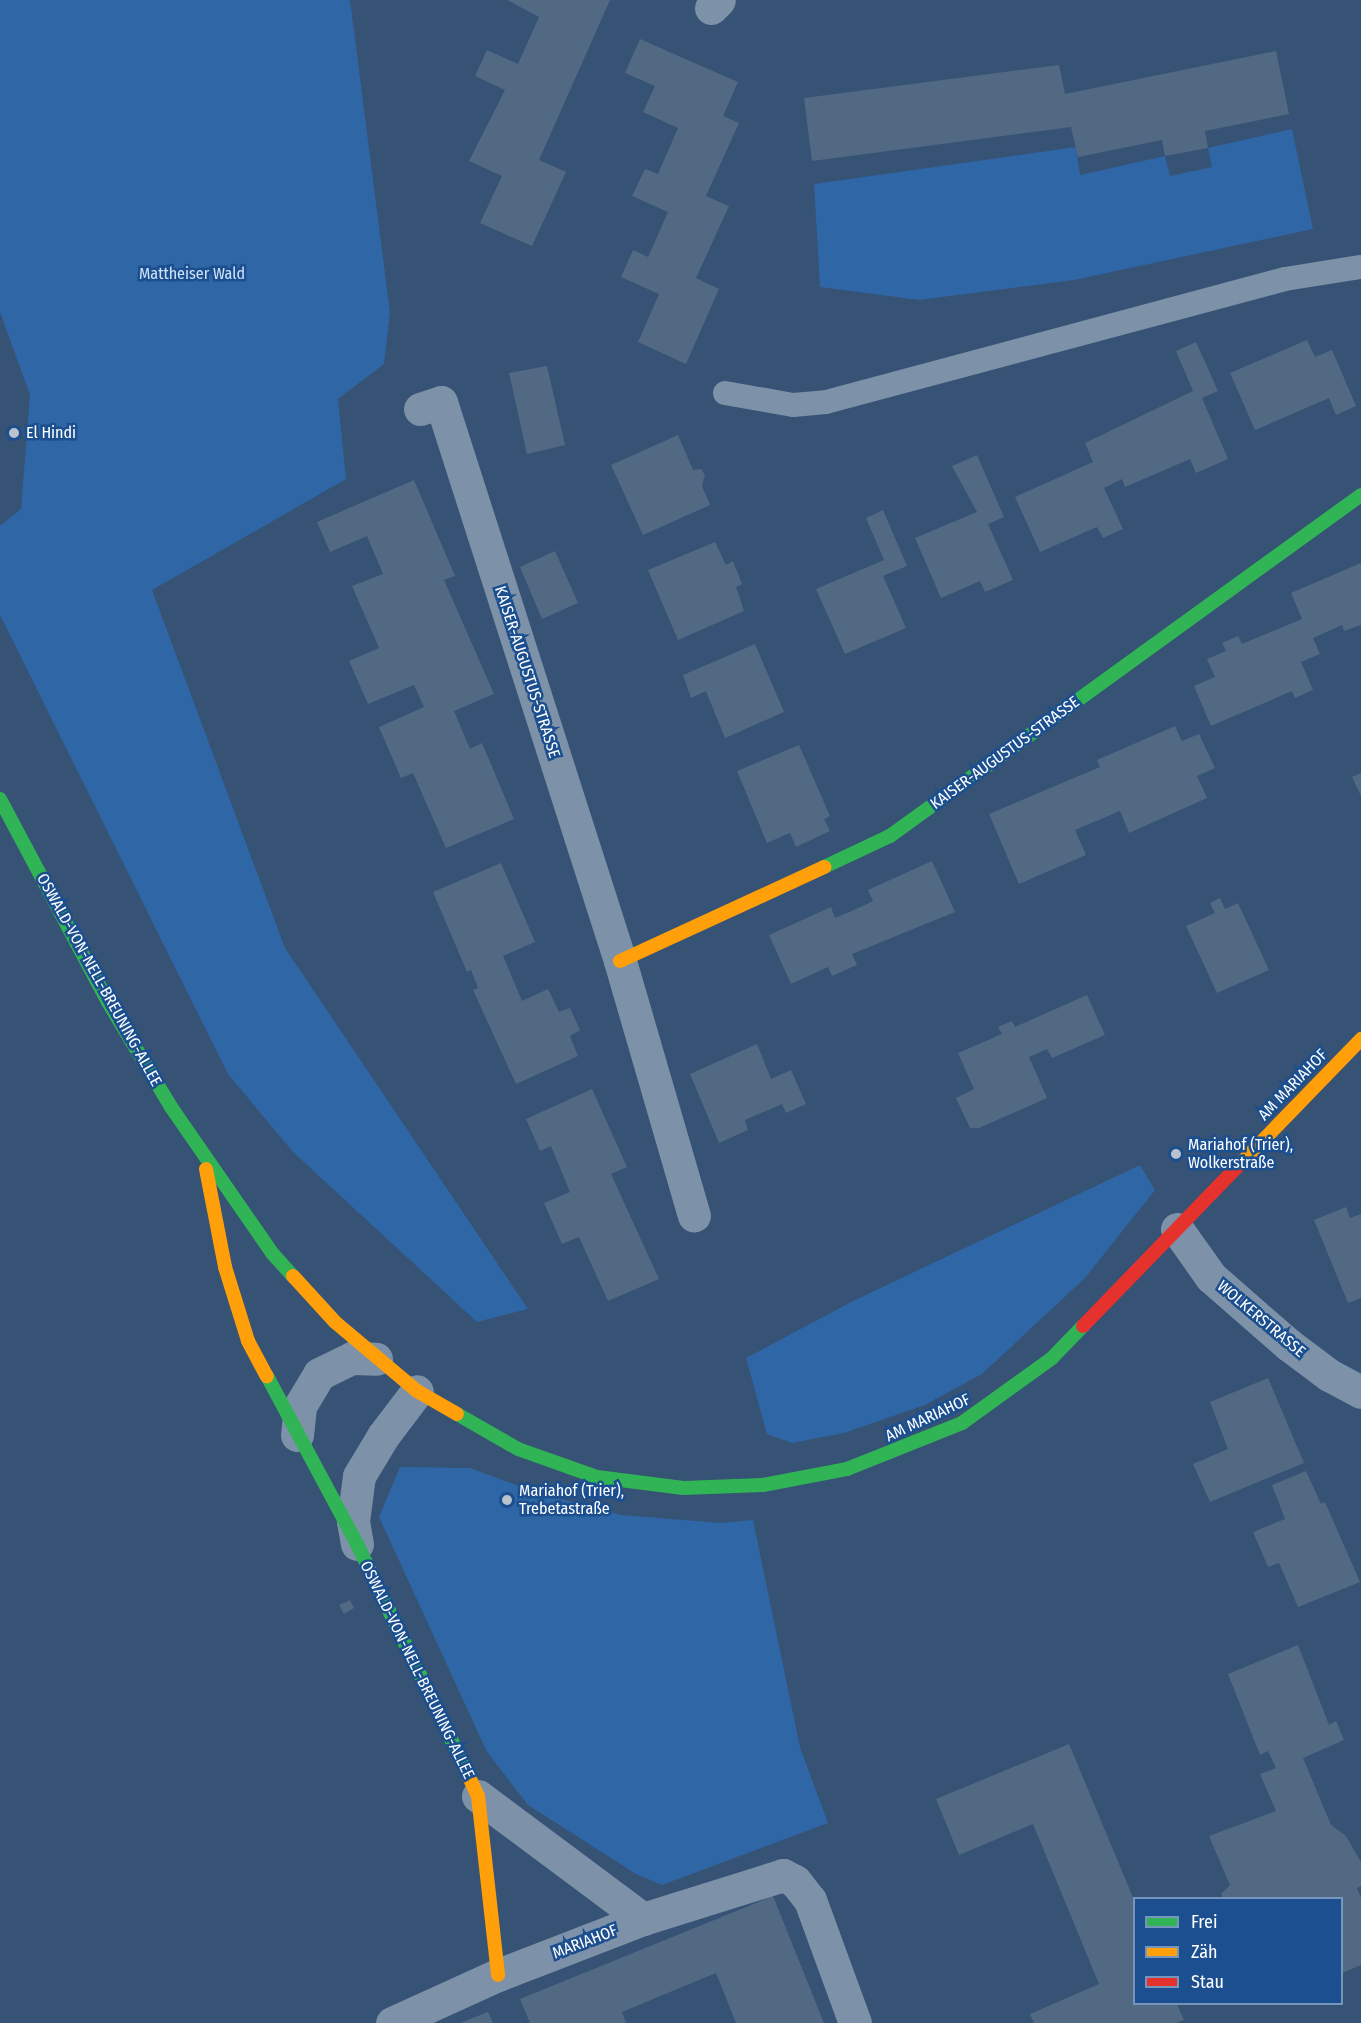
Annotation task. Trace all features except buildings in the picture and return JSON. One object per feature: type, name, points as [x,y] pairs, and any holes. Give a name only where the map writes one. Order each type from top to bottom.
[{"type":"street","name":"KAISER-AUGUSTUS-STRASSE","points":[[420,409],[441,402],[620,961],[694,1215]]},
{"type":"street","name":"KAISER-AUGUSTUS-STRASSE","points":[[620,961],[890,836],[1361,495]]},
{"type":"street","name":"OSWALD-VON-NELL-BREUNING-ALLEE","points":[[0,799],[108,1002],[203,1157],[272,1253],[376,1359],[417,1391],[378,1443],[359,1476],[353,1521],[357,1544]]},
{"type":"street","name":"AM MARIAHOF","points":[[417,1391],[518,1449],[597,1477],[644,1485],[720,1489],[763,1485],[847,1469],[953,1428],[1007,1394],[1052,1358],[1361,1039]]},
{"type":"street","name":"OSWALD-VON-NELL-BREUNING-ALLEE","points":[[203,1157],[225,1267],[248,1341],[357,1544],[478,1796],[498,1976]]},
{"type":"street","name":"WOLKERSTRASSE","points":[[1177,1229],[1210,1277],[1289,1345],[1329,1375],[1361,1392]]},
{"type":"street","points":[[297,1435],[300,1406],[320,1374],[352,1358],[376,1359]]},
{"type":"street","name":"OSWALD-VON-NELL-BREUNING-ALLEE","points":[[478,1796],[643,1919]]},
{"type":"street","name":"MARIAHOF","points":[[392,2023],[498,1976],[643,1919],[783,1875],[795,1881],[810,1900],[855,2023]]},
{"type":"lane","points":[[725,393],[794,405],[826,402],[1285,279],[1361,267]]},
{"type":"green space","name":"Mattheiser Wald","points":[[0,0],[350,0],[390,312],[384,364],[338,399],[346,479],[152,590],[285,948],[528,1309],[477,1322],[293,1152],[228,1074],[0,615],[0,526],[21,509],[30,395],[0,312]]},
{"type":"green space","points":[[1292,129],[1313,229],[1074,280],[919,300],[820,287],[814,184],[1076,147],[1080,175],[1165,156],[1170,176],[1212,167],[1208,148]]},
{"type":"green space","points":[[1140,1165],[1155,1190],[1085,1278],[982,1374],[925,1405],[844,1433],[792,1443],[767,1434],[746,1358],[853,1301]]},
{"type":"green space","points":[[400,1467],[470,1468],[535,1492],[621,1515],[721,1523],[753,1520],[800,1747],[828,1823],[662,1885],[636,1874],[528,1805],[487,1752],[379,1517]]},
{"type":"traffic: fast","points":[[824,867],[890,836],[1361,495]]},
{"type":"traffic: fast","points":[[0,799],[108,1002],[171,1107],[272,1253],[293,1276]]},
{"type":"traffic: fast","points":[[457,1414],[518,1449],[597,1477],[683,1488],[763,1485],[847,1469],[962,1423],[1052,1358],[1083,1326]]},
{"type":"traffic: fast","points":[[267,1376],[357,1544],[469,1777]]},
{"type":"traffic: slow","points":[[620,961],[824,867]]},
{"type":"traffic: slow","points":[[1241,1163],[1361,1039]]},
{"type":"traffic: slow","points":[[206,1169],[225,1267],[248,1341],[267,1376]]},
{"type":"traffic: slow","points":[[293,1276],[335,1322],[417,1391],[457,1414]]},
{"type":"traffic: slow","points":[[469,1777],[478,1796],[498,1975]]},
{"type":"traffic: jam","points":[[1083,1326],[1241,1163]]},
{"type":"place","name":"El Hindi","points":[[14,433]]},
{"type":"place","name":"Mariahof (Trier), Wolkerstraße","points":[[1176,1154]]},
{"type":"place","name":"Mariahof (Trier), Trebetastraße","points":[[507,1500]]}]
